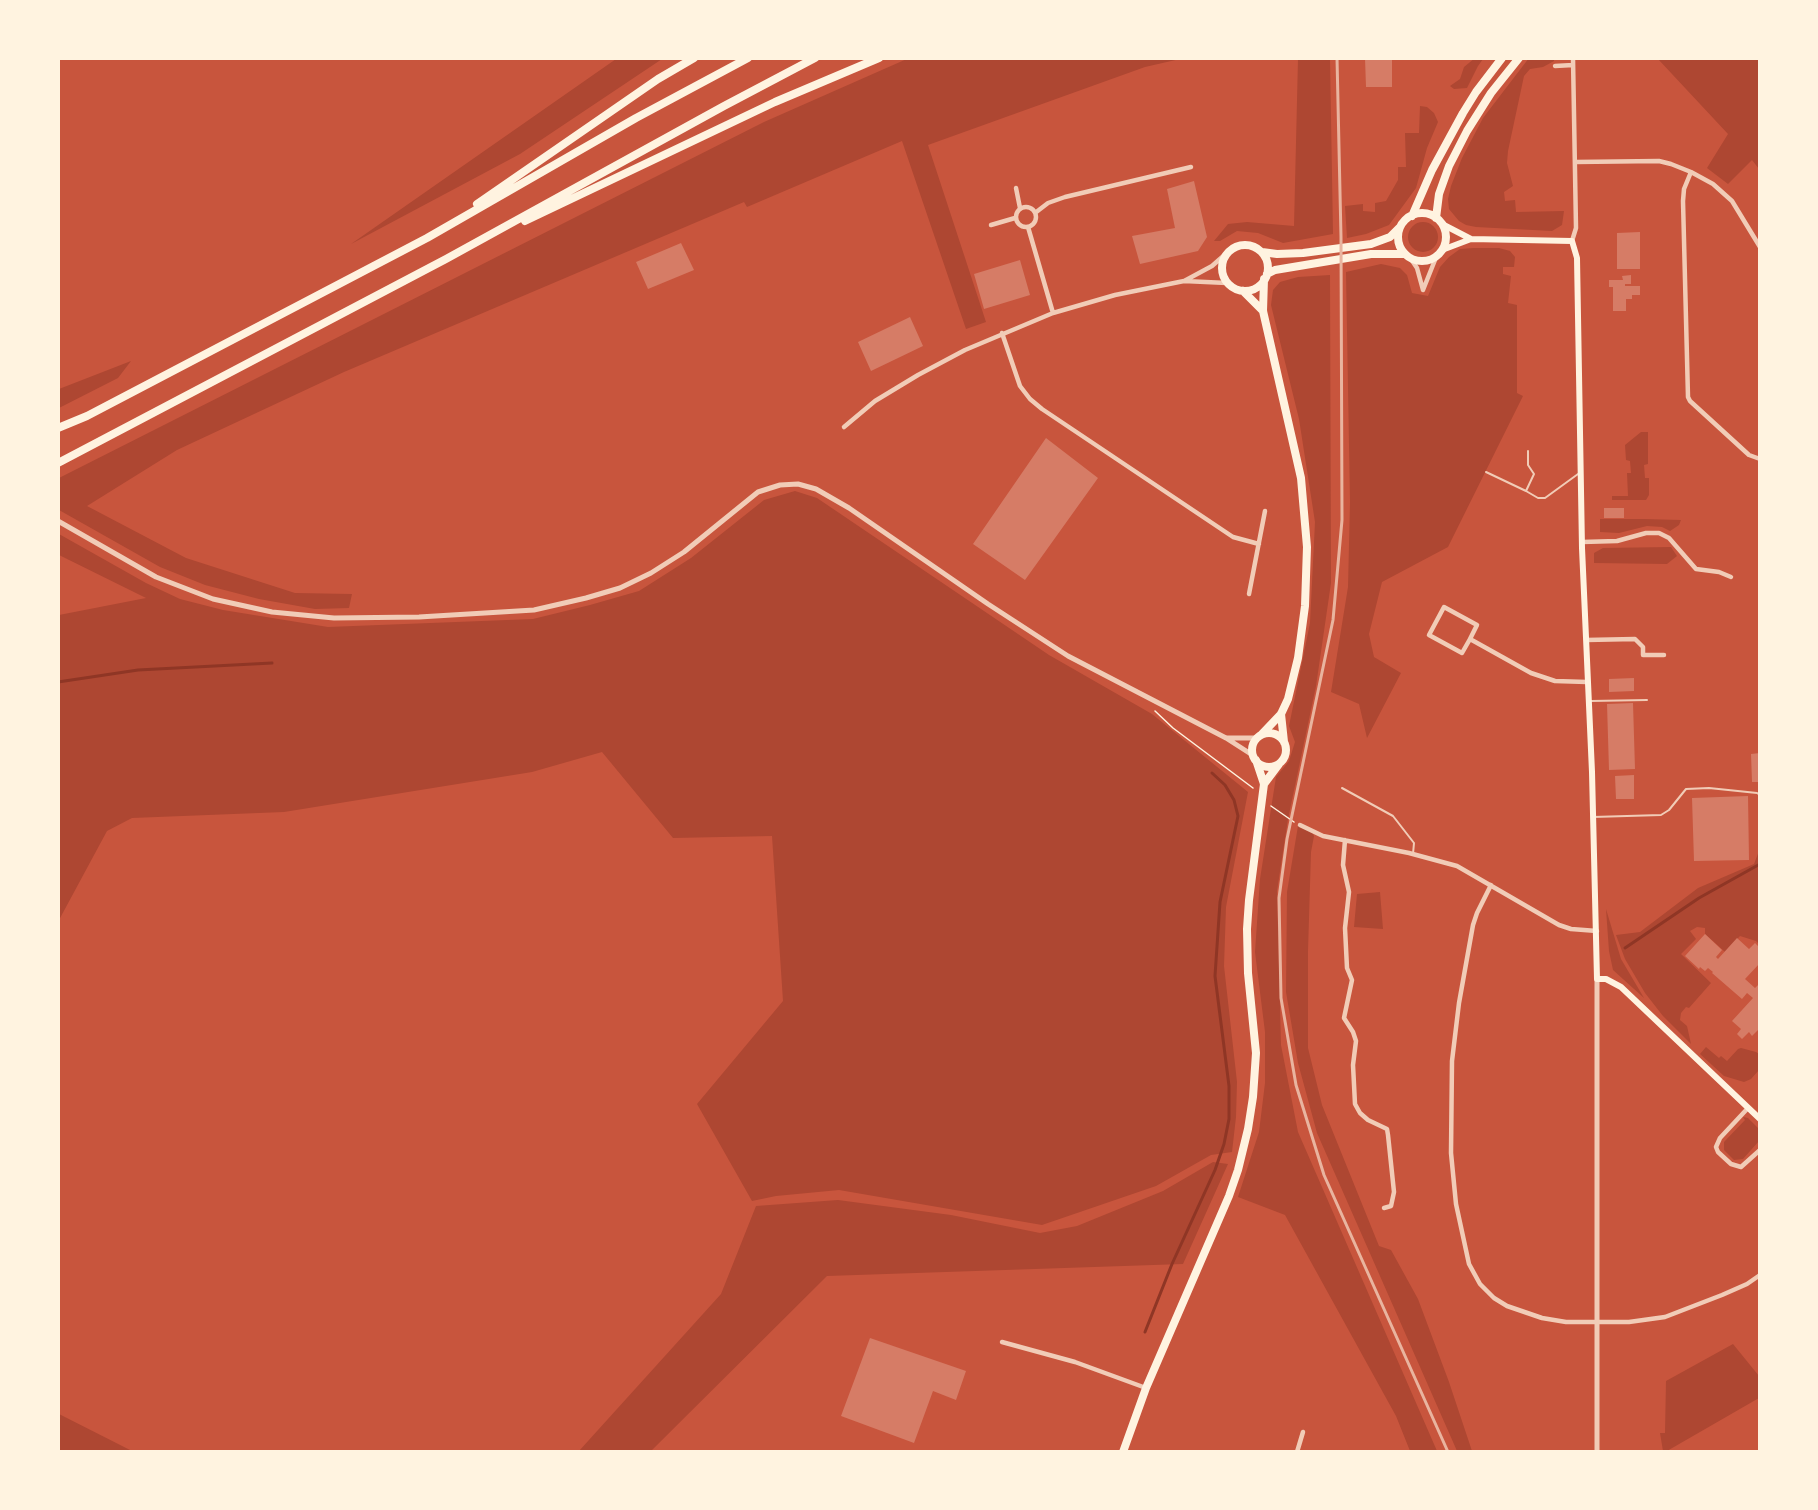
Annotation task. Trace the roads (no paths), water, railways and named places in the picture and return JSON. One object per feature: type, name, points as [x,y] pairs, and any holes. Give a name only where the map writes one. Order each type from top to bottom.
[{"type":"highway","points":[[427,238],[658,79],[694,58]]},
{"type":"highway","points":[[58,428],[87,416],[427,238],[636,118],[748,58]]},
{"type":"highway","points":[[58,463],[446,259],[815,58]]},
{"type":"highway","points":[[446,259],[775,102],[879,58]]},
{"type":"highway","points":[[1502,58],[1463,113],[1432,170],[1412,216],[1390,237],[1371,244],[1303,253],[1277,254],[1262,252],[1248,245],[1235,247],[1224,257],[1221,267],[1227,282],[1235,289],[1243,291],[1257,287],[1275,270],[1371,254],[1408,256],[1425,261],[1440,253],[1446,237],[1439,221],[1437,202],[1449,166],[1467,131],[1491,93],[1519,58]]},
{"type":"highway","points":[[1412,216],[1424,213],[1439,221]]},
{"type":"highway","points":[[1402,225],[1398,240],[1408,256]]},
{"type":"highway","points":[[1123,1452],[1146,1388],[1229,1196],[1248,1129],[1256,1053],[1248,973],[1247,929],[1264,784],[1252,746],[1281,714],[1288,699],[1298,658],[1305,606],[1307,547],[1301,478],[1263,311],[1268,266],[1262,252]]},
{"type":"highway","points":[[1243,291],[1263,311]]},
{"type":"highway","points":[[1264,784],[1286,752],[1281,714]]},
{"type":"highway","points":[[1259,736],[1271,733],[1284,742]]},
{"type":"highway","points":[[1255,758],[1264,766],[1279,764],[1282,760]]},
{"type":"main road","points":[[1439,221],[1471,239]]},
{"type":"main road","points":[[1440,253],[1471,239],[1572,241],[1577,258],[1580,473],[1597,979],[1605,979],[1621,987],[1760,1119]]},
{"type":"street","points":[[1572,241],[1576,228],[1573,58]]},
{"type":"street","points":[[1555,66],[1573,65]]},
{"type":"street","points":[[1575,162],[1659,161],[1691,172],[1713,184],[1732,201],[1760,248]]},
{"type":"street","points":[[1035,213],[1048,203],[1065,197],[1191,167]]},
{"type":"street","points":[[1691,172],[1684,189],[1683,201],[1688,397],[1749,455],[1760,459]]},
{"type":"street","points":[[1016,188],[1020,208],[1015,218],[1019,225],[1028,227]]},
{"type":"street","points":[[1020,208],[1029,207],[1035,213],[1035,221],[1028,227]]},
{"type":"street","points":[[991,225],[1015,218]]},
{"type":"street","points":[[1028,227],[1053,313]]},
{"type":"street","points":[[1184,281],[1212,266],[1229,251]]},
{"type":"street","points":[[1408,256],[1419,273],[1423,290],[1440,253]]},
{"type":"street","points":[[844,427],[875,401],[918,375],[1002,333],[1053,313],[1115,295],[1184,281],[1227,282]]},
{"type":"street","points":[[1002,333],[1020,386],[1042,409],[1233,537],[1259,544]]},
{"type":"street","points":[[60,522],[156,577],[213,599],[272,612],[334,618],[431,616],[534,610],[620,588],[651,573],[684,552],[758,492],[780,485],[798,484],[816,489],[849,508],[1046,642],[1139,694],[1226,738],[1255,758]]},
{"type":"street","points":[[1249,594],[1265,511]]},
{"type":"street","points":[[1582,542],[1617,541],[1646,533],[1659,533],[1669,538],[1696,569],[1731,576]]},
{"type":"street","points":[[1444,607],[1477,626],[1470,639],[1462,653],[1429,635],[1444,607]]},
{"type":"street","points":[[1470,639],[1536,676],[1555,681],[1587,682]]},
{"type":"street","points":[[1586,640],[1635,639],[1643,647],[1643,655],[1664,655]]},
{"type":"street","points":[[1226,738],[1259,736]]},
{"type":"street","points":[[1300,825],[1323,836],[1413,854],[1457,866],[1559,926],[1597,930]]},
{"type":"street","points":[[1345,840],[1343,866],[1349,892],[1347,968],[1352,980],[1344,1018],[1356,1041],[1353,1065],[1355,1104],[1368,1120],[1387,1129],[1394,1192],[1391,1206],[1384,1208]]},
{"type":"street","points":[[1491,885],[1473,925],[1459,1003],[1452,1061],[1451,1153],[1456,1204],[1469,1264],[1480,1284],[1494,1298],[1507,1306],[1542,1318],[1566,1322],[1597,1322],[1652,1320],[1665,1317],[1747,1284],[1760,1275]]},
{"type":"street","points":[[1597,979],[1597,1452]]},
{"type":"street","points":[[1748,1108],[1720,1138],[1716,1147],[1718,1152],[1731,1164],[1741,1167],[1760,1150]]},
{"type":"street","points":[[1002,1342],[1075,1362],[1146,1388]]},
{"type":"street","points":[[1297,1452],[1303,1432]]},
{"type":"lane","points":[[1526,491],[1534,474],[1528,465],[1528,451]]},
{"type":"lane","points":[[1486,472],[1538,498],[1545,498],[1580,473]]},
{"type":"lane","points":[[1588,701],[1647,700]]},
{"type":"lane","points":[[1342,788],[1393,816],[1414,843],[1413,854]]},
{"type":"lane","points":[[1593,817],[1661,815],[1686,789],[1709,788],[1760,795]]},
{"type":"waterway","points":[[58,682],[138,670],[272,663]]},
{"type":"waterway","points":[[1145,1332],[1172,1264],[1215,1170],[1229,1119],[1229,1086],[1215,976],[1220,902],[1238,816],[1234,800],[1225,785],[1212,773]]},
{"type":"waterway","points":[[1625,948],[1699,898],[1760,864]]},
{"type":"railway","points":[[1337,58],[1341,237],[1342,520],[1333,620],[1287,839],[1279,898],[1281,998],[1296,1085],[1324,1175],[1448,1452]]}]
